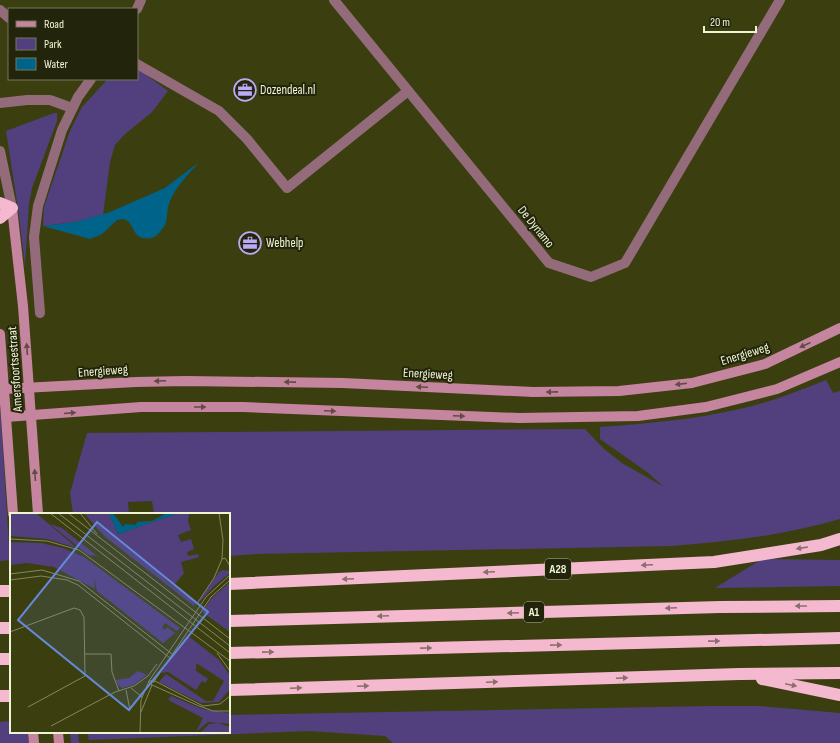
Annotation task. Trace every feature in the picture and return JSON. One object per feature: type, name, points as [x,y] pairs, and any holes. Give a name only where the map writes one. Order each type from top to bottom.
[{"type":"highway","points":[[0,203],[12,208],[0,218]]},
{"type":"highway","name":"A28","points":[[230,584],[714,562],[821,544],[840,539]]},
{"type":"highway","name":"A1","points":[[230,621],[720,607],[840,606]]},
{"type":"highway","points":[[230,653],[840,638]]},
{"type":"highway","points":[[740,674],[840,695]]},
{"type":"highway","points":[[230,690],[740,674],[840,674]]},
{"type":"main road","name":"Amersfoortsestraat","points":[[12,208],[30,388],[38,513]]},
{"type":"main road","name":"Energieweg","points":[[4,389],[186,381],[343,383],[533,392],[619,391],[692,383],[765,364],[840,328]]},
{"type":"main road","name":"Amersfoortsestraat","points":[[0,334],[12,513]]},
{"type":"main road","points":[[6,417],[142,407],[243,407],[519,418],[638,416],[706,407],[777,389],[840,362]]},
{"type":"main road","points":[[33,733],[34,743]]},
{"type":"main road","points":[[58,733],[59,743]]},
{"type":"street","name":"De Dynamo","points":[[334,0],[549,263],[591,277],[625,263],[780,0]]},
{"type":"street","points":[[0,10],[8,17]]},
{"type":"street","points":[[138,65],[219,111],[246,139],[287,188],[408,91]]},
{"type":"street","points":[[40,312],[34,237],[38,206],[62,130],[72,108],[88,80]]},
{"type":"street","points":[[0,103],[27,100],[50,100],[72,108]]},
{"type":"street","name":"Amersfoortsestraat","points":[[0,151],[12,208]]},
{"type":"green space","points":[[138,71],[141,71],[168,91],[152,112],[124,135],[115,145],[110,162],[103,215],[76,222],[43,226],[44,207],[70,131],[82,107],[107,80],[138,80]]},
{"type":"green space","points":[[57,113],[57,121],[32,188],[29,203],[25,266],[6,131]]},
{"type":"green space","points":[[826,380],[833,393],[840,391],[840,519],[778,534],[671,546],[256,554],[230,556],[230,513],[154,513],[152,501],[128,502],[129,513],[73,513],[70,493],[87,433],[585,429],[604,449],[622,463],[664,487],[647,472],[600,439],[600,427],[662,422],[723,413],[771,401]]},
{"type":"green space","points":[[0,405],[10,560],[0,561]]},
{"type":"green space","points":[[762,559],[840,560],[840,586],[715,588]]},
{"type":"green space","points":[[759,706],[840,713],[840,743],[393,743],[385,736],[309,731],[89,740],[87,733],[230,733],[230,715]]},
{"type":"green space","points":[[10,721],[10,733],[28,733],[29,743],[0,743],[0,722]]},
{"type":"green space","points":[[70,733],[78,733],[79,743],[71,743]]},
{"type":"water","points":[[198,163],[176,190],[168,206],[165,226],[154,237],[143,238],[138,236],[129,222],[124,219],[117,220],[102,234],[90,239],[43,226],[76,222],[110,212],[165,188]]},
{"type":"place","name":"Dozendeal.nl","points":[[245,90]]},
{"type":"place","name":"Webhelp","points":[[250,243]]}]
